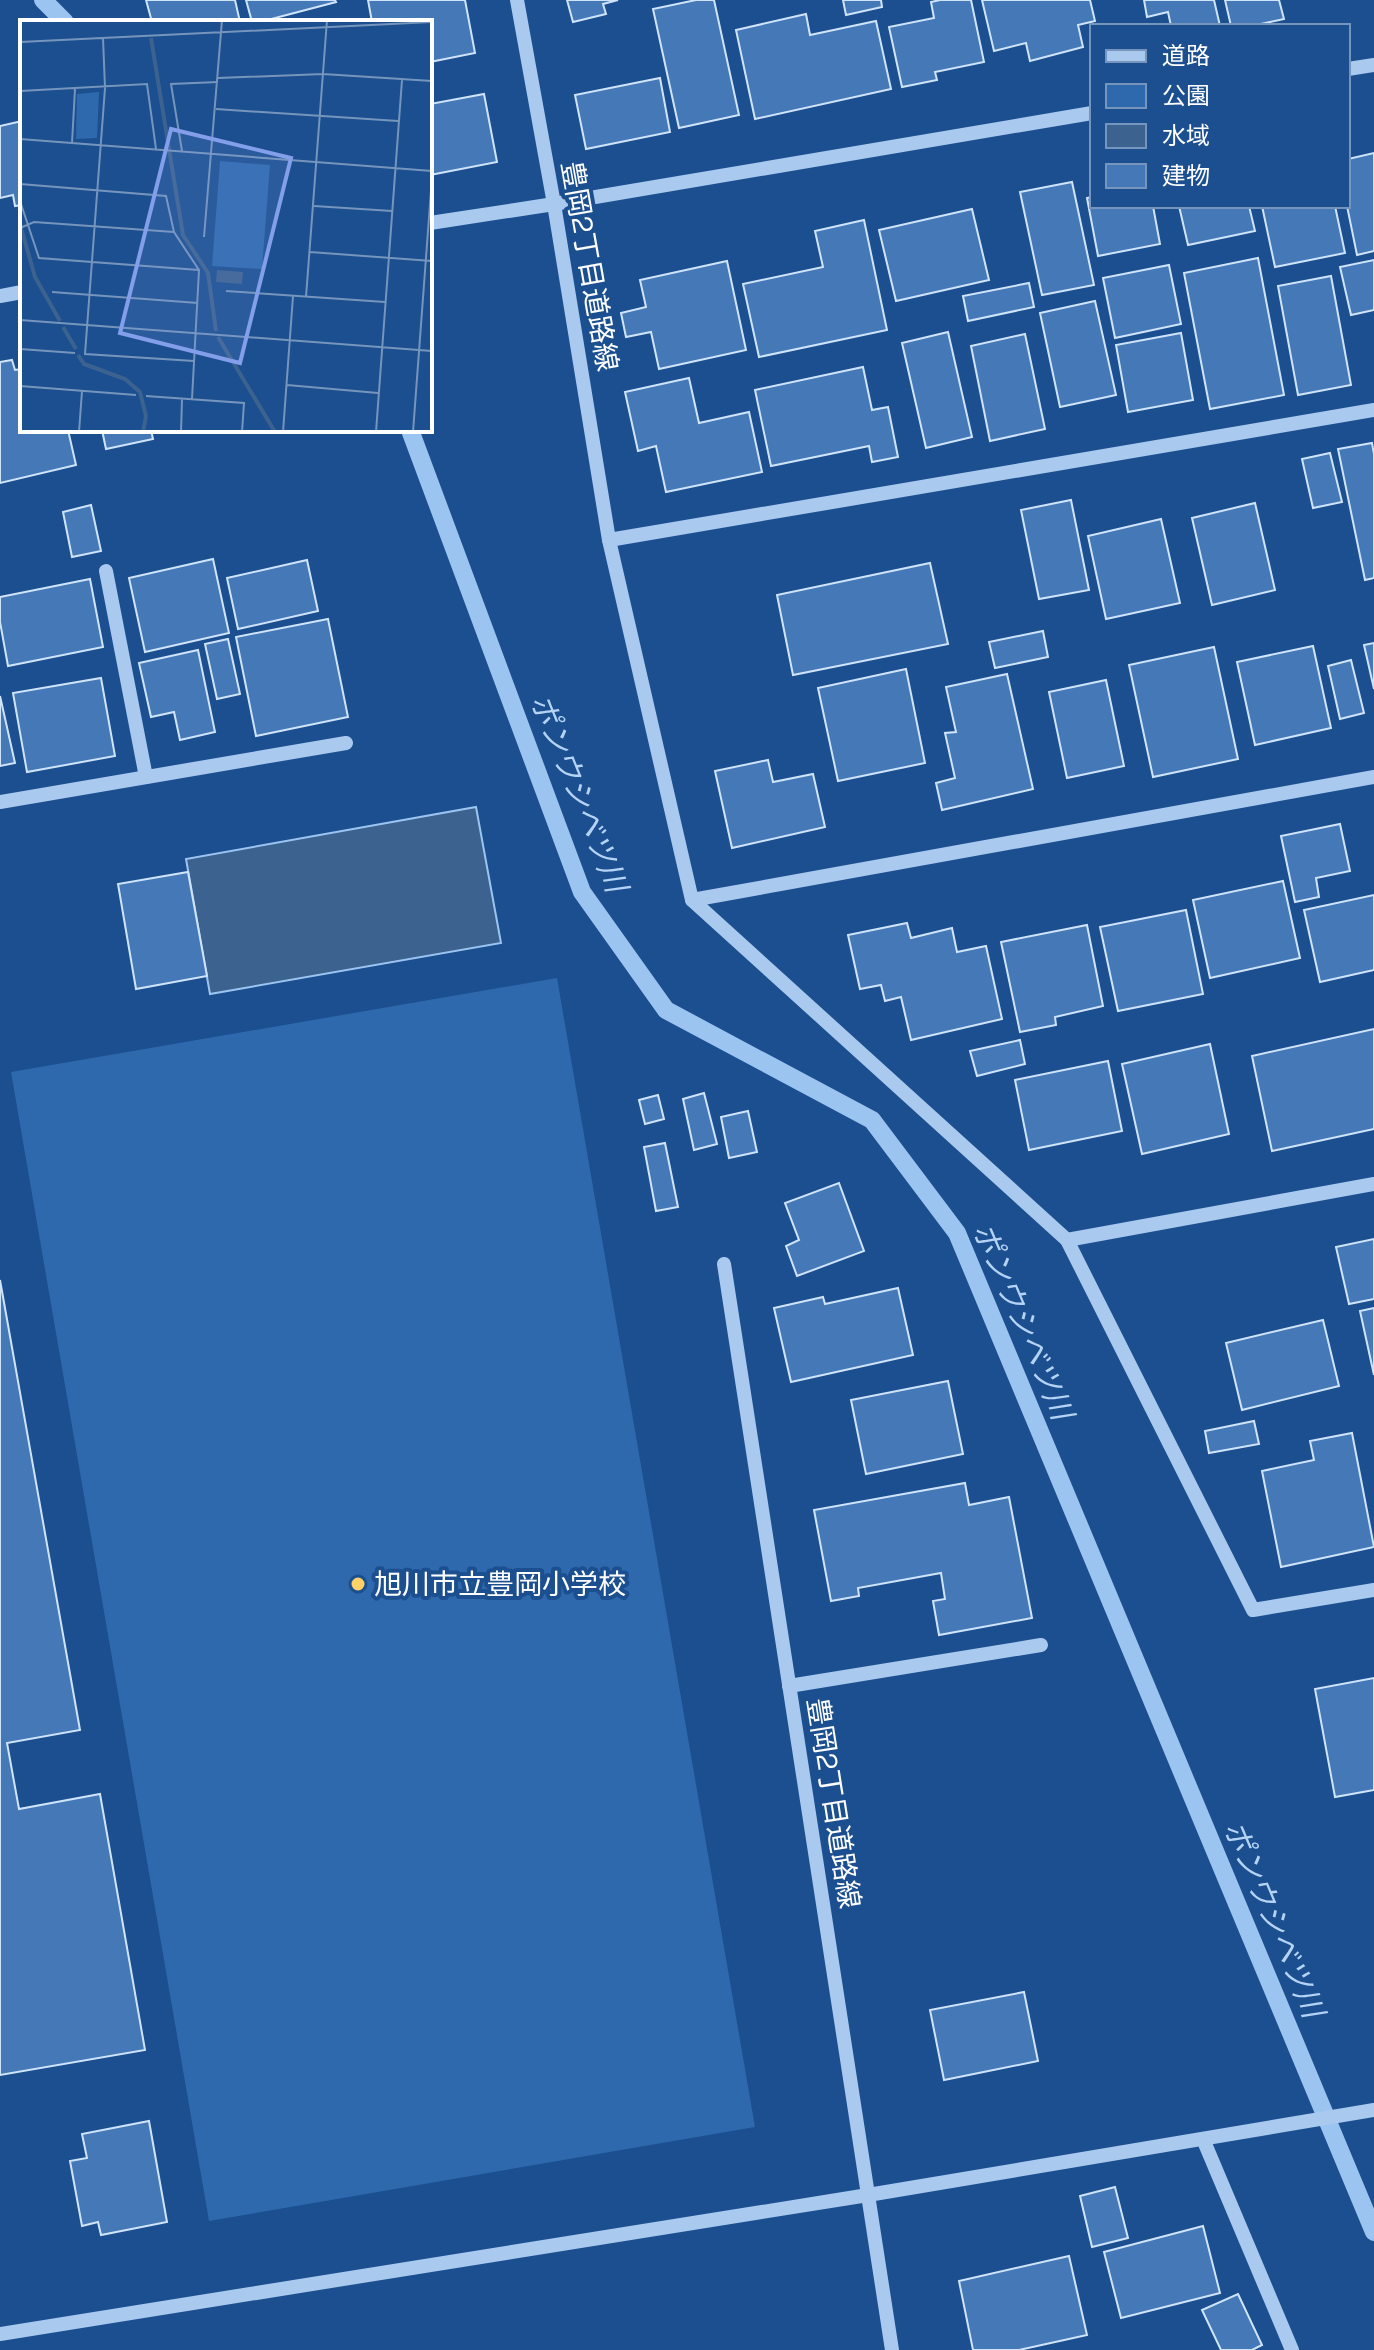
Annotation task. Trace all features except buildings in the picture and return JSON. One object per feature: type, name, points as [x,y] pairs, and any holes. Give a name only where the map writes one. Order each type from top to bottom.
[{"type":"street","name":"豊岡2丁目道路線","points":[[517,0],[609,540],[692,900]]},
{"type":"street","points":[[1350,69],[1374,65]]},
{"type":"street","points":[[432,223],[1090,113]]},
{"type":"street","points":[[0,296],[20,292]]},
{"type":"street","points":[[609,540],[1374,410]]},
{"type":"street","points":[[106,571],[146,777]]},
{"type":"street","points":[[0,802],[346,743]]},
{"type":"street","points":[[692,900],[1374,777]]},
{"type":"street","points":[[692,900],[1067,1240],[1253,1610],[1374,1590]]},
{"type":"street","points":[[1067,1240],[1374,1184]]},
{"type":"street","name":"豊岡2丁目道路線","points":[[724,1264],[892,2350]]},
{"type":"street","points":[[789,1686],[1041,1645]]},
{"type":"street","points":[[0,2334],[868,2195],[1374,2110]]},
{"type":"street","points":[[1203,2139],[1292,2350]]},
{"type":"green space","name":"旭川市立豊岡小学校","points":[[557,978],[755,2127],[209,2221],[11,1072]]},
{"type":"water","points":[[476,807],[501,943],[210,994],[186,859]]},
{"type":"waterway","name":"ポンウシベツ川","points":[[43,0],[63,20]]},
{"type":"waterway","name":"ポンウシベツ川","points":[[411,432],[582,892],[666,1010],[872,1120],[957,1233],[1374,2232]]},
{"type":"place","name":"旭川市立豊岡小学校","points":[[358,1584]]}]
